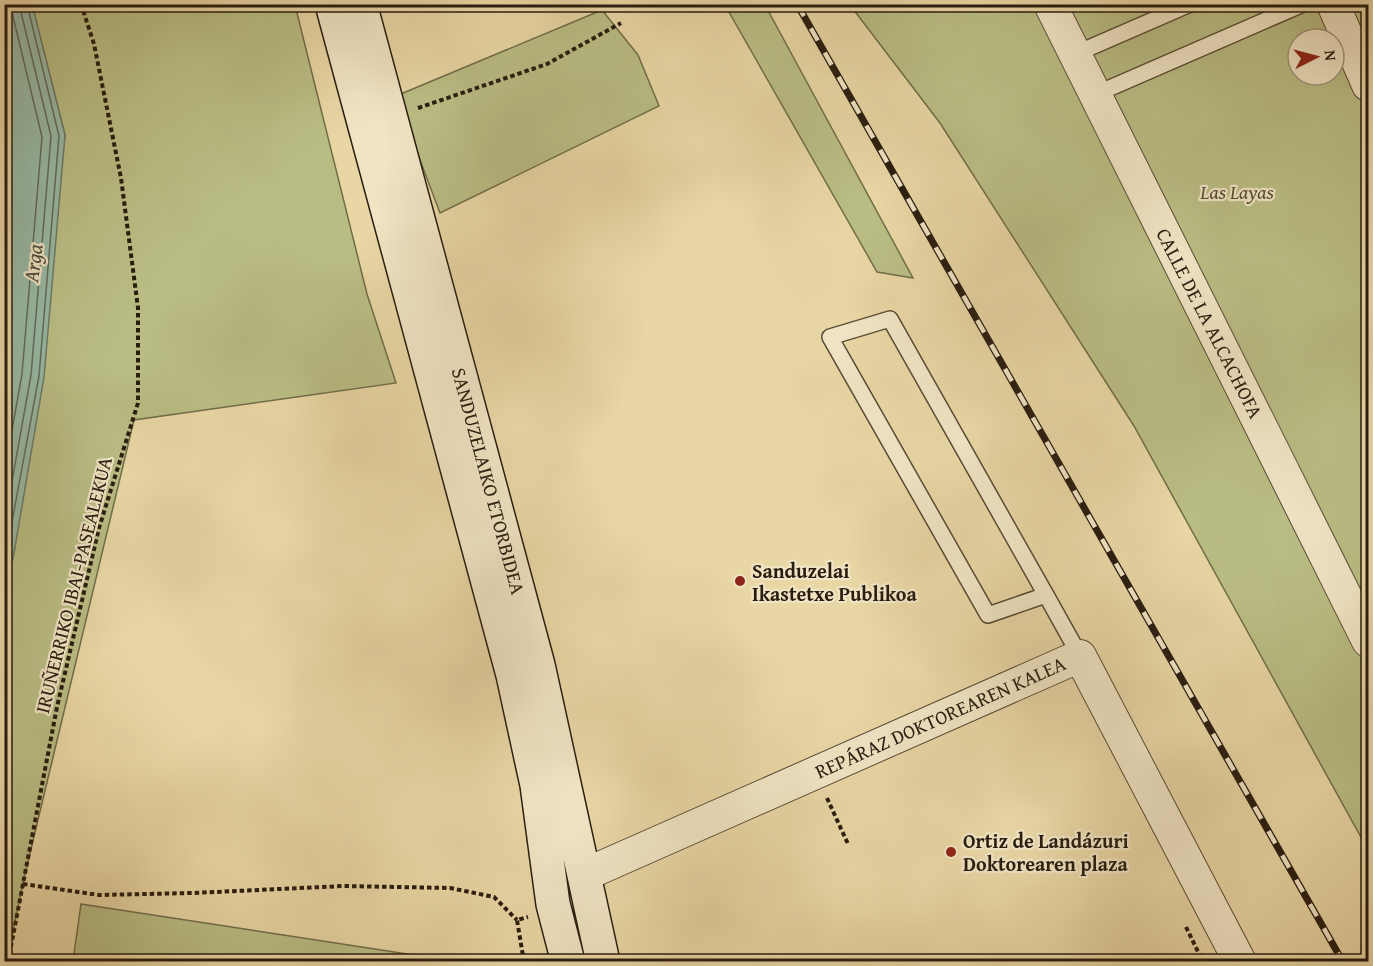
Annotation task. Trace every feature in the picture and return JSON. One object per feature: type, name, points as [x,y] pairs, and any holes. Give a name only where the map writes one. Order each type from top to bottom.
[{"type":"main road","name":"SANDUZELAIKO ETORBIDEA","points":[[332,4],[513,675],[537,785],[554,904],[568,962]]},
{"type":"main road","name":"SANDUZELAIKO ETORBIDEA","points":[[360,4],[538,665],[603,962]]},
{"type":"street","name":"CALLE DE LA ALCACHOFA","points":[[1050,4],[1368,641]]},
{"type":"street","points":[[1333,4],[1368,85]]},
{"type":"street","name":"REPÁRAZ DOKTOREAREN KALEA","points":[[584,875],[1080,656],[1240,962]]},
{"type":"lane","points":[[1075,54],[1190,4]]},
{"type":"lane","points":[[1096,94],[1303,4]]},
{"type":"lane","points":[[1046,596],[988,615],[830,337],[890,319],[1080,656]]},
{"type":"path","name":"IRUÑERRIKO IBAI-PASEALEKUA","points":[[8,962],[57,707],[99,528],[138,403],[138,308],[121,177],[94,44],[81,4]]},
{"type":"path","points":[[390,117],[547,64],[621,23]]},
{"type":"path","points":[[824,792],[848,844]]},
{"type":"path","points":[[23,884],[99,895],[344,886],[450,888],[494,897],[517,920],[524,962]]},
{"type":"path","points":[[517,920],[536,915]]},
{"type":"path","points":[[1182,918],[1203,962]]},
{"type":"path","points":[[4,957],[8,962]]},
{"type":"green space","points":[[32,5],[295,5],[367,294],[396,383],[134,420],[5,962],[5,591],[14,553],[65,135]]},
{"type":"green space","points":[[725,5],[765,5],[913,278],[877,272]]},
{"type":"green space","name":"Las Layas","points":[[850,5],[1368,5],[1368,850],[1134,426],[940,123]]},
{"type":"green space","points":[[602,10],[638,55],[659,106],[440,213],[396,96]]},
{"type":"green space","points":[[81,904],[453,961],[73,961]]},
{"type":"water","name":"Arga","points":[[32,4],[65,135],[44,377],[14,553],[5,591],[4,5]]},
{"type":"railway","points":[[797,4],[1343,962]]},
{"type":"place","name":"Sanduzelai Ikastetxe Publikoa","points":[[740,581]]},
{"type":"place","name":"Ortiz de Landázuri Doktorearen plaza","points":[[951,852]]}]
